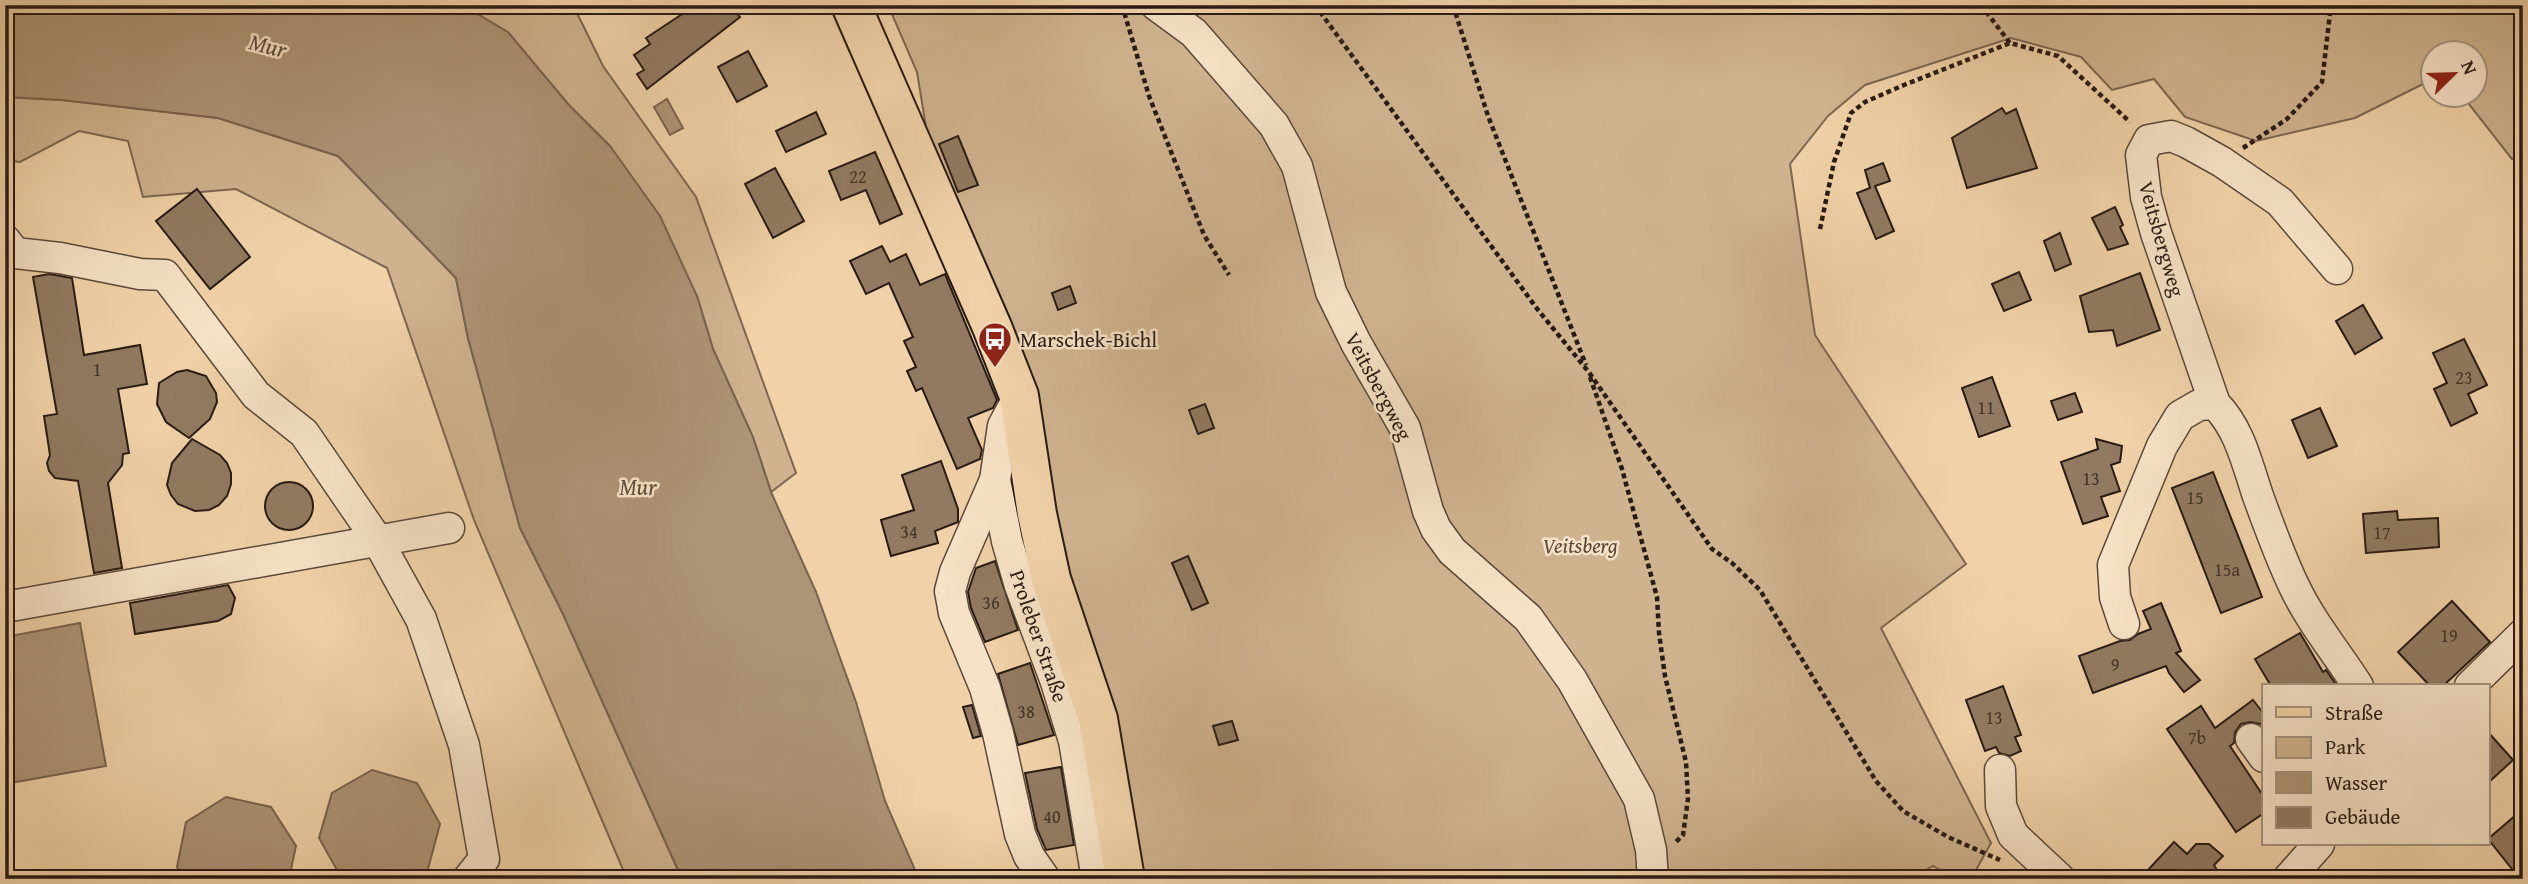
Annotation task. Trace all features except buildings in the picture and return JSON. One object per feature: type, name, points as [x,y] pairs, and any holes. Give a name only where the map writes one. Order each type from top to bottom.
[{"type":"main road","name":"Proleber Straße","points":[[851,5],[1019,396],[1048,566],[1098,719],[1125,879]]},
{"type":"street","name":"Veitsbergweg","points":[[1156,5],[1194,33],[1274,125],[1297,166],[1331,292],[1356,343],[1405,428],[1428,511],[1436,529],[1452,551],[1528,618],[1572,680],[1639,799],[1652,864]]},
{"type":"street","points":[[2148,140],[2171,136],[2222,162],[2280,202],[2337,270]]},
{"type":"street","name":"Veitsbergweg","points":[[2148,140],[2141,155],[2146,197],[2215,404],[2227,416],[2241,444],[2294,588],[2309,615],[2357,684]]},
{"type":"street","points":[[5,240],[15,253],[60,258],[140,274],[165,275],[256,395],[304,433],[378,541],[421,620],[464,745],[484,859],[468,879]]},
{"type":"street","name":"Proleber Straße","points":[[1019,396],[1003,426],[995,480],[1007,541],[1020,586],[1056,682],[1074,741],[1096,878]]},
{"type":"street","points":[[2124,624],[2115,597],[2113,565],[2162,446],[2180,416],[2199,405],[2215,404]]},
{"type":"street","points":[[995,480],[955,572],[950,590],[954,613],[985,688],[998,733],[1020,834],[1029,856],[1045,879]]},
{"type":"street","points":[[5,607],[449,528]]},
{"type":"street","points":[[2472,684],[2523,634]]},
{"type":"street","points":[[2000,770],[2001,806],[2013,835],[2060,879]]},
{"type":"street","points":[[2288,879],[2317,846]]},
{"type":"path","points":[[1122,5],[1149,96],[1204,235],[1228,275]]},
{"type":"path","points":[[1315,5],[1538,310],[1588,371],[1712,549],[1732,563],[1760,590],[1876,781],[1903,811],[1948,837],[2012,865]]},
{"type":"path","points":[[1453,5],[1488,116],[1588,371],[1622,469],[1657,597],[1665,676],[1686,762],[1688,799],[1683,835],[1652,864]]},
{"type":"path","points":[[1981,5],[2010,43]]},
{"type":"path","points":[[2222,162],[2287,119],[2322,82],[2331,5]]},
{"type":"path","points":[[1819,229],[1834,162],[1851,113],[1866,102],[1904,85],[2010,43],[2058,56],[2148,140]]},
{"type":"green space","points":[[462,5],[573,5],[603,66],[696,197],[796,473],[771,492],[753,437],[713,349],[697,296],[610,146],[568,104],[508,33]]},
{"type":"green space","name":"Veitsberg","points":[[888,5],[2523,5],[2523,156],[2512,159],[2472,108],[2490,108],[2490,38],[2420,38],[2420,86],[2355,118],[2256,141],[2185,117],[2154,79],[2112,90],[2081,57],[2011,38],[1865,85],[1828,116],[1790,164],[1815,335],[1966,564],[1881,628],[1991,843],[1971,879],[1955,879],[1933,866],[1910,879],[1140,879],[926,127],[917,72]]},
{"type":"green space","points":[[5,97],[62,100],[218,118],[338,156],[456,278],[468,338],[520,528],[563,614],[682,879],[627,879],[474,520],[387,268],[236,189],[143,197],[128,141],[79,131],[20,162],[5,160]]},
{"type":"water","name":"Mur","points":[[5,5],[462,5],[508,32],[568,104],[610,146],[660,216],[697,296],[713,349],[753,437],[771,492],[816,592],[856,702],[885,801],[919,879],[682,879],[563,614],[520,528],[468,338],[456,278],[338,156],[218,118],[62,100],[5,97]]},
{"type":"water","points":[[667,99],[683,128],[670,135],[654,107]]},
{"type":"water","points":[[80,623],[106,766],[5,784],[5,637]]},
{"type":"water","points":[[372,770],[417,783],[440,824],[428,869],[410,879],[342,879],[319,838],[332,793]]},
{"type":"water","points":[[226,797],[271,807],[296,846],[289,879],[184,879],[177,867],[186,822]]},
{"type":"place","name":"Marschek-Bichl","points":[[995,369]]}]
